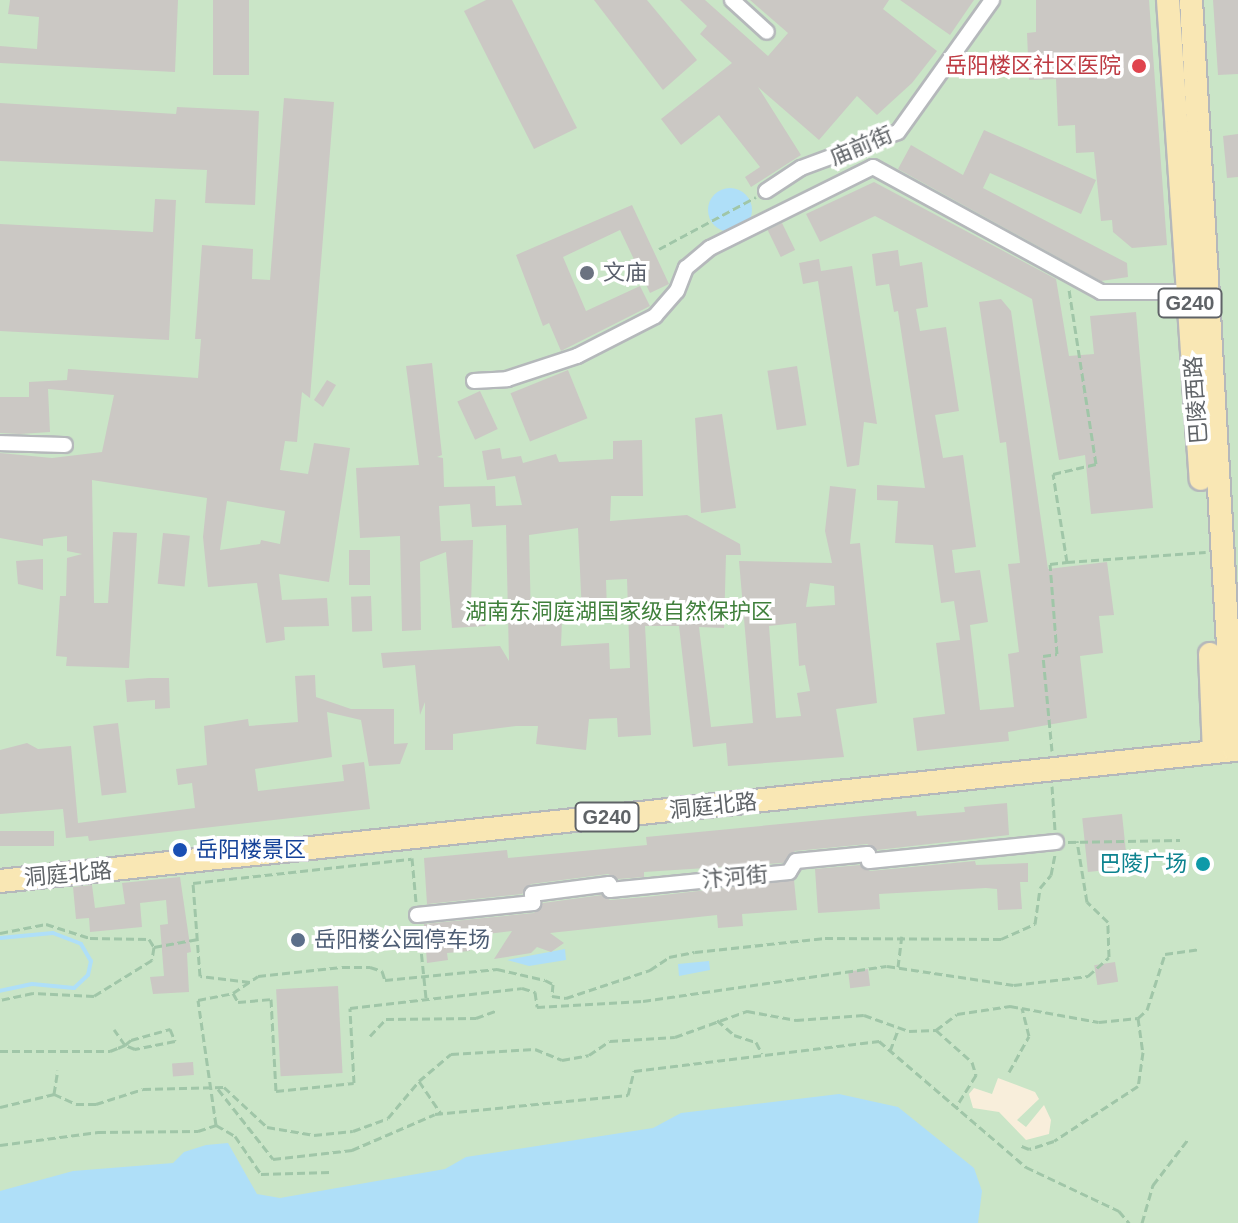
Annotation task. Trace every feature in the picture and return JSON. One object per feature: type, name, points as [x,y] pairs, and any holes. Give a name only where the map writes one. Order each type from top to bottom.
[{"type":"main road","name":"巴陵西路","points":[[1168,0],[1206,552],[1224,747]]},
{"type":"main road","name":"巴陵西路","points":[[1191,0],[1224,747]]},
{"type":"main road","name":"洞庭北路","points":[[0,881],[1224,747]]},
{"type":"main road","name":"洞庭北路","points":[[0,870],[1052,766]]},
{"type":"street","points":[[732,0],[767,32]]},
{"type":"street","name":"庙前街","points":[[766,191],[801,168],[898,132],[992,0]]},
{"type":"street","points":[[474,381],[507,379],[577,356],[655,316],[677,291],[686,268],[710,248],[873,167],[1068,274],[1116,295],[1189,292]]},
{"type":"street","points":[[0,443],[65,445]]},
{"type":"street","name":"汴河街","points":[[417,915],[533,903],[532,894],[609,884],[610,890],[789,872],[796,861],[868,854],[869,861],[1056,842]]},
{"type":"path","points":[[659,249],[766,191]]},
{"type":"path","points":[[1067,562],[1053,474],[1096,464],[1068,274]]},
{"type":"path","points":[[216,1125],[214,1088],[198,1000],[233,993],[258,976],[342,967],[370,967],[382,971],[385,980],[521,972],[553,984],[552,996],[566,998],[650,970],[669,957],[695,952],[825,938],[902,936],[1001,939],[1035,924],[1056,842],[1043,656],[1057,654],[1050,564],[1206,552]]},
{"type":"path","points":[[1056,842],[1180,840]]},
{"type":"path","points":[[233,993],[238,1002],[271,999],[276,1091],[354,1083],[350,1008],[529,988],[537,1007],[643,1001],[845,968],[898,967],[1014,985],[1088,976],[1109,957],[1108,922],[1087,902],[1077,841]]},
{"type":"path","points":[[250,982],[200,976],[193,883],[412,859]]},
{"type":"path","points":[[0,933],[46,924],[90,938],[149,939],[154,947],[152,960],[123,973],[94,996],[33,993],[0,1000]]},
{"type":"path","points":[[898,967],[902,936]]},
{"type":"path","points":[[154,947],[198,939]]},
{"type":"path","points":[[936,1030],[957,1014],[1022,1008],[1099,1022],[1138,1018],[1147,1010],[1165,954],[1199,949]]},
{"type":"path","points":[[423,976],[426,998]]},
{"type":"path","points":[[1009,1072],[1029,1036],[1022,1008]]},
{"type":"path","points":[[370,1036],[386,1019],[476,1018],[498,1010]]},
{"type":"path","points":[[0,1107],[54,1094],[76,1104],[96,1104],[143,1089],[214,1088],[238,1095],[277,1132],[314,1135],[353,1131],[388,1118],[419,1081],[451,1054],[535,1049],[562,1060],[589,1055],[610,1041],[675,1037],[747,1011],[796,1020],[864,1015],[899,1028],[936,1030],[972,1062],[976,1075],[956,1107]]},
{"type":"path","points":[[1019,1145],[1029,1149],[1054,1141],[1138,1086],[1143,1052],[1138,1018]]},
{"type":"path","points":[[717,1020],[734,1035],[756,1042],[762,1054]]},
{"type":"path","points":[[890,1051],[899,1028]]},
{"type":"path","points":[[114,1029],[125,1045]]},
{"type":"path","points":[[0,1051],[110,1051],[125,1045],[170,1029],[175,1034],[175,1041],[161,1047],[125,1045]]},
{"type":"path","points":[[214,1088],[273,1159],[352,1150],[441,1114],[628,1095],[634,1071],[879,1041],[1026,1167],[1119,1211],[1129,1223]]},
{"type":"path","points":[[54,1094],[58,1070]]},
{"type":"path","points":[[419,1081],[441,1114]]},
{"type":"path","points":[[0,1145],[98,1132],[198,1131],[216,1125],[235,1136],[261,1174],[330,1172]]},
{"type":"path","points":[[1142,1223],[1153,1185],[1189,1138]]},
{"type":"green space","name":"湖南东洞庭湖国家级自然保护区","points":[[0,0],[1238,0],[1238,1223],[0,1223]]},
{"type":"sand","points":[[998,1078],[1035,1092],[1039,1099],[1017,1120],[1026,1127],[1044,1105],[1051,1120],[1049,1134],[1026,1140],[999,1112],[973,1108],[969,1094],[974,1088],[992,1094]]},
{"type":"water","points":[[730,188],[745,195],[752,210],[745,225],[730,232],[715,225],[708,210],[715,195]]},
{"type":"water","points":[[565,949],[566,960],[529,966],[507,960]]},
{"type":"water","points":[[709,961],[710,970],[679,976],[678,964]]},
{"type":"water","points":[[839,1094],[898,1107],[974,1168],[982,1191],[978,1223],[0,1223],[0,1191],[73,1171],[173,1163],[184,1152],[206,1145],[228,1143],[257,1194],[280,1198],[445,1169],[466,1157],[653,1128],[681,1113]]},
{"type":"building","points":[[10,0],[178,0],[175,72],[0,63],[0,46],[37,49],[39,17],[8,14]]},
{"type":"building","points":[[213,0],[249,0],[249,75],[213,75]]},
{"type":"building","points":[[486,0],[512,0],[577,128],[534,149],[464,11]]},
{"type":"building","points":[[594,0],[647,0],[697,60],[663,90]]},
{"type":"building","points":[[680,0],[705,0],[768,56],[788,33],[750,0],[889,0],[883,9],[937,51],[912,83],[877,115],[857,96],[819,140],[758,87],[801,155],[751,187],[745,177],[760,167],[719,115],[681,145],[661,119],[732,63],[700,34],[707,26]]},
{"type":"building","points":[[900,0],[974,0],[950,35]]},
{"type":"building","points":[[1036,0],[1149,0],[1167,245],[1132,248],[1113,232],[1112,220],[1101,221],[1094,152],[1076,153],[1075,125],[1058,126],[1056,79],[1029,80],[1027,33],[1036,32]]},
{"type":"building","points":[[1213,0],[1238,0],[1238,74],[1218,75]]},
{"type":"building","points":[[284,98],[334,102],[310,398],[302,392],[297,442],[285,441],[280,470],[308,474],[314,443],[350,448],[329,582],[279,574],[282,600],[327,598],[329,626],[284,627],[285,640],[266,643],[257,583],[208,587],[203,537],[207,498],[92,480],[94,603],[108,603],[113,532],[137,533],[129,668],[66,666],[67,657],[56,656],[60,596],[66,596],[67,558],[82,554],[67,551],[67,536],[43,539],[43,546],[0,538],[0,453],[52,458],[102,452],[114,395],[48,389],[50,432],[20,434],[0,433],[0,397],[29,397],[29,382],[67,380],[68,369],[198,378],[201,339],[195,339],[202,245],[253,249],[252,279],[270,280]],"holes":[[[227,501],[285,511],[280,544],[261,540],[260,544],[220,550]]]},
{"type":"building","points":[[0,103],[176,114],[177,107],[259,111],[255,205],[205,203],[207,170],[0,161]]},
{"type":"building","points":[[984,130],[1096,180],[1081,214],[990,173],[983,188],[1127,263],[1128,277],[1101,281],[898,169],[911,145],[963,175]]},
{"type":"building","points":[[1238,134],[1238,177],[1227,178],[1223,136]]},
{"type":"building","points":[[874,182],[1056,279],[1069,356],[1094,354],[1090,316],[1136,312],[1153,508],[1091,514],[1085,455],[1059,460],[1032,299],[875,216],[820,242],[806,214]]},
{"type":"building","points":[[155,199],[176,200],[169,340],[0,331],[0,224],[153,232]]},
{"type":"building","points":[[632,205],[669,284],[650,293],[620,230],[563,257],[586,311],[640,286],[650,306],[561,351],[549,323],[543,326],[516,255]]},
{"type":"building","points":[[782,223],[795,250],[781,257],[768,230]]},
{"type":"building","points":[[898,250],[900,266],[922,262],[928,307],[916,309],[920,331],[946,327],[959,411],[935,415],[943,458],[963,455],[976,547],[952,550],[955,573],[980,570],[988,622],[970,625],[980,710],[1014,707],[1008,654],[1019,652],[1008,564],[1020,563],[1006,442],[1000,443],[979,302],[1001,299],[1011,311],[1048,569],[1107,562],[1114,615],[1099,616],[1103,653],[1080,656],[1087,718],[1008,732],[1009,741],[917,751],[913,718],[945,714],[936,643],[960,640],[954,601],[941,603],[933,545],[895,543],[898,501],[877,500],[877,485],[925,488],[898,311],[894,312],[889,284],[876,286],[872,254]]},
{"type":"building","points":[[819,259],[821,271],[852,266],[877,424],[864,422],[859,465],[847,467],[818,281],[803,284],[799,263]]},
{"type":"building","points":[[432,363],[442,455],[437,457],[443,458],[444,487],[495,486],[496,506],[522,505],[515,476],[487,480],[482,451],[500,448],[502,459],[521,456],[523,463],[556,454],[559,462],[613,459],[613,441],[642,440],[643,496],[611,496],[610,521],[687,515],[740,544],[741,555],[726,555],[724,628],[699,627],[711,727],[753,723],[739,561],[832,563],[825,531],[830,486],[856,489],[850,544],[860,543],[877,703],[836,709],[844,757],[728,766],[726,743],[693,747],[679,626],[645,626],[651,735],[618,737],[617,718],[589,719],[586,750],[536,744],[538,726],[516,726],[453,734],[453,750],[425,750],[425,702],[420,715],[415,665],[383,668],[381,653],[500,646],[509,661],[506,525],[472,527],[470,504],[439,506],[441,541],[473,540],[471,604],[486,626],[452,628],[446,552],[420,562],[421,630],[402,631],[400,536],[360,538],[356,468],[419,465],[406,366]],"holes":[[[578,528],[582,614],[607,612],[606,580],[627,579],[630,668],[610,669],[609,643],[561,646],[562,620],[531,620],[529,535]],[[810,583],[834,586],[835,605],[806,607]],[[796,623],[799,666],[805,665],[810,691],[797,693],[801,716],[776,718],[769,626]]]},
{"type":"building","points":[[797,366],[806,425],[777,430],[767,371]]},
{"type":"building","points":[[568,370],[587,418],[530,441],[511,393]]},
{"type":"building","points":[[327,380],[336,385],[323,407],[314,400]]},
{"type":"building","points":[[480,391],[498,429],[475,440],[457,402]]},
{"type":"building","points":[[722,414],[736,508],[701,513],[695,418]]},
{"type":"building","points":[[163,533],[190,536],[185,587],[158,584]]},
{"type":"building","points":[[349,550],[370,550],[370,585],[349,585]]},
{"type":"building","points":[[43,559],[43,590],[18,584],[16,561]]},
{"type":"building","points":[[371,596],[372,631],[352,632],[351,597]]},
{"type":"building","points":[[315,675],[316,697],[351,709],[394,709],[394,744],[408,743],[400,764],[369,766],[361,720],[327,712],[332,757],[255,769],[258,791],[344,781],[342,765],[364,762],[370,809],[89,841],[88,836],[66,838],[63,809],[0,814],[0,750],[27,743],[38,749],[71,746],[78,823],[195,808],[192,783],[178,785],[176,769],[207,765],[204,726],[248,719],[249,726],[298,722],[295,676]]},
{"type":"building","points":[[169,678],[170,708],[155,709],[155,700],[127,702],[125,680]]},
{"type":"building","points":[[118,723],[127,792],[102,796],[93,726]]},
{"type":"building","points":[[1007,803],[1009,835],[877,850],[867,844],[795,851],[783,863],[644,872],[644,877],[618,879],[608,874],[531,884],[522,894],[427,904],[424,858],[507,850],[508,858],[647,845],[646,837],[916,811],[917,816],[965,812],[964,807]]},
{"type":"building","points":[[1122,814],[1128,868],[1088,872],[1082,818]]},
{"type":"building","points":[[0,831],[54,831],[54,846],[0,846]]},
{"type":"building","points":[[975,861],[976,865],[1028,863],[1028,882],[1020,882],[1022,909],[998,910],[997,889],[986,888],[879,894],[880,909],[818,913],[815,869],[860,865],[870,871]]},
{"type":"building","points":[[180,877],[191,952],[187,953],[189,992],[153,994],[150,977],[164,976],[160,925],[168,924],[166,900],[140,903],[142,927],[90,932],[89,918],[76,919],[73,887],[92,885],[95,908],[125,904],[122,883]]},
{"type":"building","points":[[794,880],[797,910],[742,914],[743,926],[718,928],[717,915],[550,933],[564,943],[551,952],[537,947],[531,953],[494,959],[512,931],[470,936],[470,951],[447,953],[448,960],[427,963],[424,924],[534,913],[543,903],[602,895],[610,900]]},
{"type":"building","points":[[1115,962],[1118,982],[1097,985],[1094,965]]},
{"type":"building","points":[[868,969],[870,986],[850,988],[848,971]]},
{"type":"building","points":[[338,986],[343,1073],[281,1076],[276,989]]},
{"type":"building","points":[[193,1062],[194,1075],[173,1076],[172,1063]]},
{"type":"waterway","points":[[0,938],[53,933],[81,944],[91,961],[88,975],[74,988],[32,984],[0,991]]},
{"type":"place","name":"岳阳楼区社区医院","points":[[1139,66]]},
{"type":"place","name":"文庙","points":[[587,273]]},
{"type":"place","name":"岳阳楼景区","points":[[180,850]]},
{"type":"place","name":"巴陵广场","points":[[1203,864]]},
{"type":"place","name":"岳阳楼公园停车场","points":[[298,940]]}]
